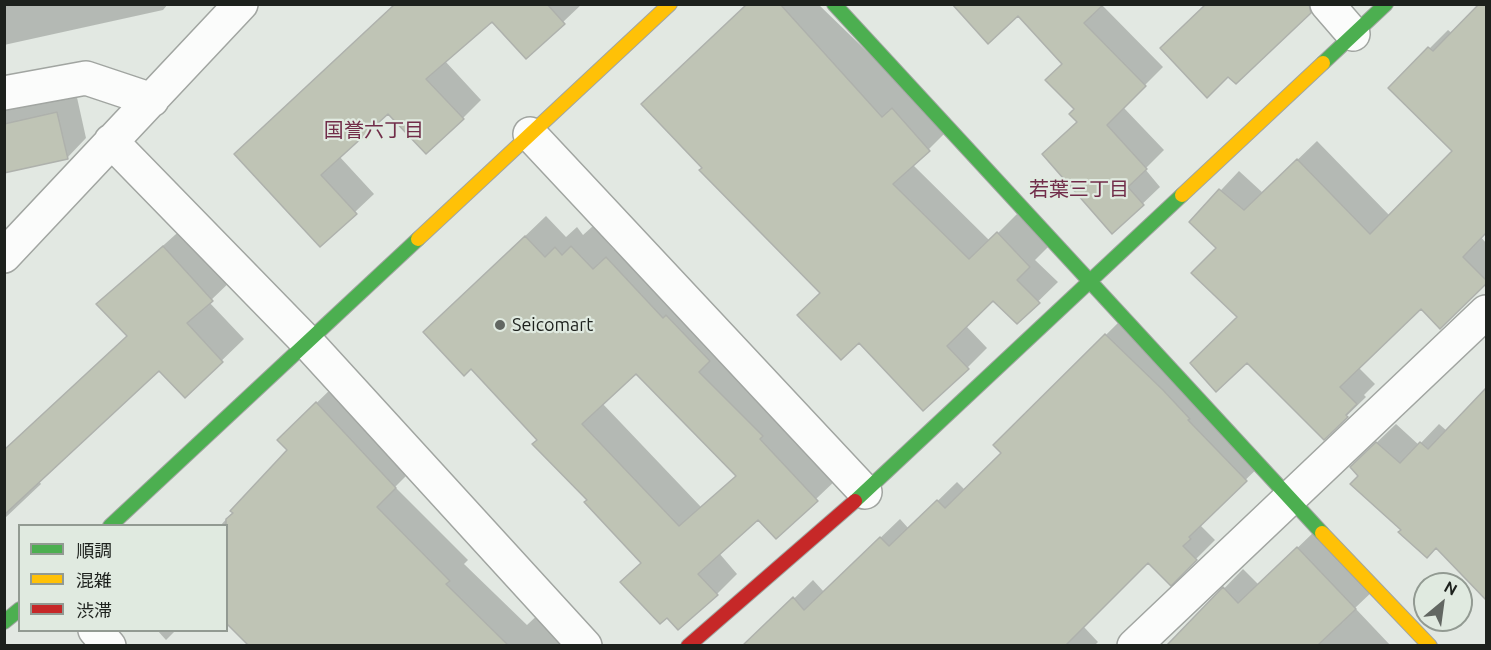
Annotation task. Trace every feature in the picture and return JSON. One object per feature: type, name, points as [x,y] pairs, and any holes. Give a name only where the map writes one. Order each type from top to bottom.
[{"type":"street","points":[[4,256],[242,4]]},
{"type":"street","points":[[111,524],[670,4]]},
{"type":"street","points":[[834,4],[1289,499],[1430,645]]},
{"type":"street","points":[[1327,4],[1353,34]]},
{"type":"street","points":[[688,645],[866,492],[1092,283],[1386,4]]},
{"type":"street","points":[[4,93],[86,78],[152,100]]},
{"type":"street","points":[[530,134],[866,492]]},
{"type":"street","points":[[111,141],[308,343],[585,645]]},
{"type":"street","points":[[1134,645],[1486,312]]},
{"type":"street","points":[[4,622],[18,611]]},
{"type":"street","points":[[97,632],[109,645]]},
{"type":"building","points":[[395,4],[547,4],[565,24],[526,59],[492,22],[426,79],[464,119],[426,154],[388,114],[321,175],[357,214],[320,247],[234,154]]},
{"type":"building","points":[[747,4],[780,4],[882,117],[892,108],[930,151],[893,184],[969,259],[997,232],[1030,267],[1017,280],[1040,303],[1017,324],[993,301],[947,346],[969,369],[923,411],[859,343],[841,360],[797,315],[820,293],[699,170],[702,168],[641,104]]},
{"type":"building","points":[[952,4],[1104,4],[1084,23],[1146,86],[1107,125],[1147,169],[1128,187],[1144,205],[1112,234],[1042,154],[1077,122],[1069,114],[1074,109],[1045,80],[1062,64],[1018,16],[988,44]]},
{"type":"building","points":[[1206,4],[1309,4],[1311,13],[1236,84],[1228,77],[1207,98],[1160,48]]},
{"type":"building","points":[[1479,4],[1486,4],[1486,233],[1463,257],[1486,280],[1486,284],[1440,329],[1421,309],[1340,387],[1357,404],[1346,415],[1348,417],[1324,440],[1247,363],[1216,392],[1190,363],[1237,317],[1191,273],[1216,248],[1189,222],[1219,189],[1244,210],[1297,159],[1370,234],[1452,151],[1388,88],[1428,47],[1433,51]]},
{"type":"building","points":[[57,112],[68,159],[4,173],[4,124]]},
{"type":"building","points":[[525,236],[545,257],[555,247],[562,255],[571,246],[593,269],[606,257],[663,318],[666,315],[710,361],[699,372],[763,436],[760,439],[818,501],[776,539],[758,520],[698,574],[718,595],[678,630],[667,618],[660,624],[620,582],[641,563],[584,502],[587,500],[532,444],[537,440],[471,369],[464,376],[423,332]],"holes":[[[636,374],[736,476],[679,526],[582,424]]]},
{"type":"building","points":[[163,246],[213,301],[187,323],[223,362],[185,398],[159,371],[4,515],[4,450],[127,336],[96,304]]},
{"type":"building","points":[[1105,334],[1163,390],[1190,419],[1188,420],[1247,481],[1189,537],[1191,539],[1183,546],[1197,560],[1171,586],[1148,563],[1066,645],[743,645],[793,597],[804,610],[880,537],[889,546],[937,500],[945,508],[1001,453],[993,445]]},
{"type":"building","points":[[1486,388],[1486,600],[1473,586],[1473,572],[1459,572],[1436,548],[1427,558],[1398,532],[1401,530],[1350,484],[1358,476],[1350,467],[1376,442],[1400,463],[1420,442],[1428,449]]},
{"type":"building","points":[[316,402],[396,488],[377,507],[450,581],[446,584],[508,645],[248,645],[228,625],[228,524],[226,524],[226,519],[233,513],[230,511],[287,450],[277,440]]},
{"type":"building","points":[[1297,547],[1356,609],[1318,645],[1167,645],[1223,587],[1238,603]]},
{"type":"traffic: fast","points":[[834,4],[1322,533]]},
{"type":"traffic: fast","points":[[1323,63],[1386,4]]},
{"type":"traffic: fast","points":[[855,501],[1182,195]]},
{"type":"traffic: fast","points":[[112,524],[418,239]]},
{"type":"traffic: fast","points":[[4,622],[18,611]]},
{"type":"traffic: slow","points":[[418,239],[670,4]]},
{"type":"traffic: slow","points":[[1182,195],[1323,63]]},
{"type":"traffic: slow","points":[[1322,533],[1430,646]]},
{"type":"traffic: jam","points":[[688,646],[855,501]]},
{"type":"place","name":"Seicomart","points":[[500,325]]},
{"type":"district","name":"国誉六丁目","points":[[374,130]]},
{"type":"district","name":"若葉三丁目","points":[[1079,189]]}]
